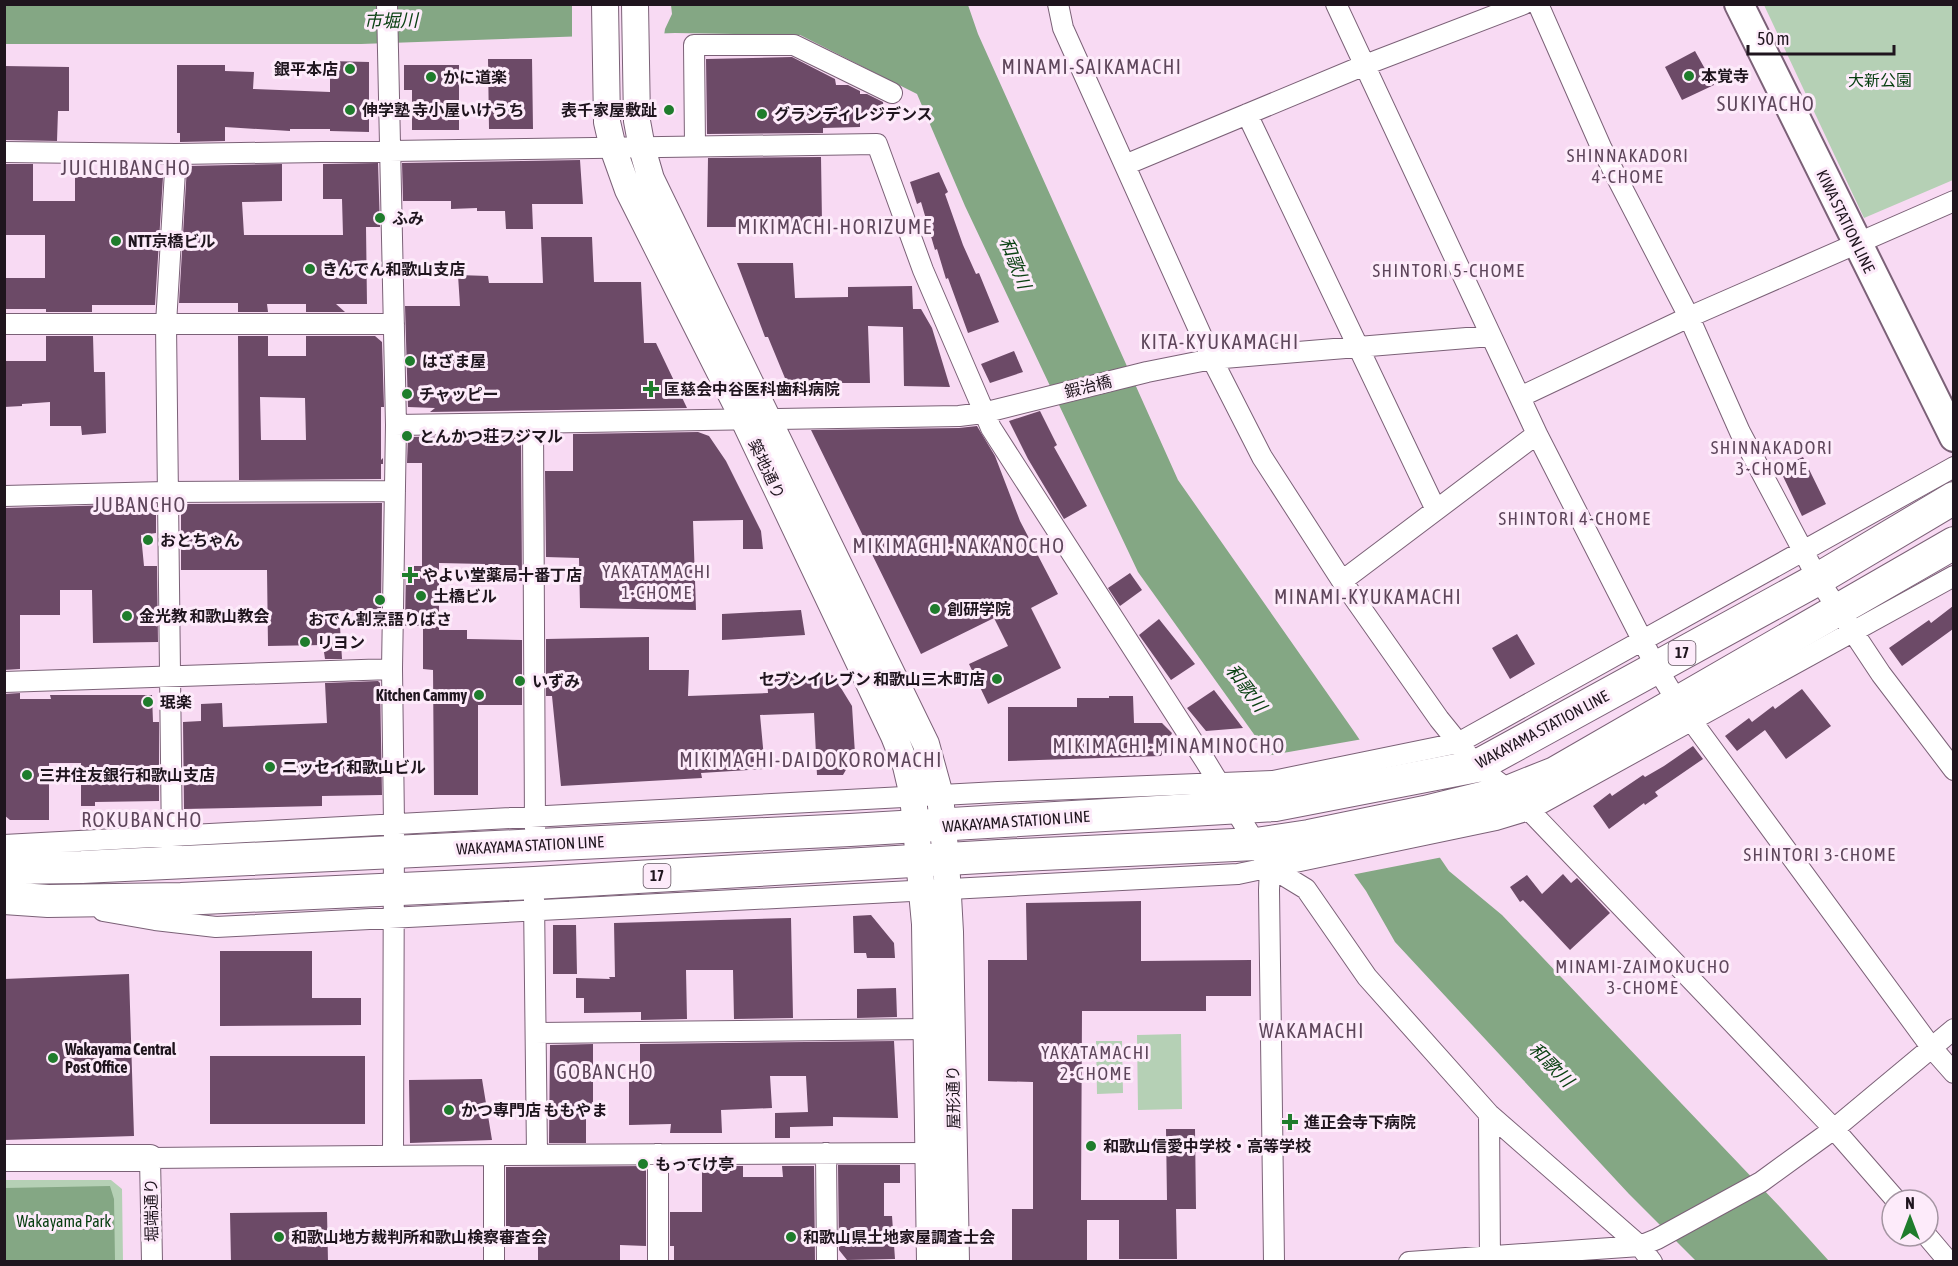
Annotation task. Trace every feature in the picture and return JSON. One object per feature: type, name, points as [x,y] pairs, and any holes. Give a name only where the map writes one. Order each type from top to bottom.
[{"type":"main road","name":"KIWA STATION LINE","points":[[1739,4],[1953,437]]},
{"type":"main road","name":"WAKAYAMA STATION LINE","points":[[4,868],[82,867],[172,849],[1280,792],[1468,754],[1649,654],[1818,579],[1953,498]]},
{"type":"main road","name":"WAKAYAMA STATION LINE","points":[[4,898],[48,901],[181,899],[394,903],[1263,856],[1432,822],[1520,801],[1555,773],[1684,711],[1845,621],[1953,543]]},
{"type":"street","points":[[387,4],[396,425],[392,669],[393,1155]]},
{"type":"street","name":"築地通り","points":[[605,4],[607,122],[628,190],[755,420]]},
{"type":"street","name":"築地通り","points":[[635,4],[637,121],[651,179],[906,766],[928,811],[934,875],[950,932]]},
{"type":"street","points":[[1058,4],[1062,28],[1212,359],[1262,457],[1342,581],[1439,719],[1468,754],[1520,801],[1834,1129],[1886,1188]]},
{"type":"street","points":[[1336,4],[1520,397],[1649,654],[1684,711],[1931,1047],[1953,1073]]},
{"type":"street","points":[[1125,165],[1365,65],[1524,4]]},
{"type":"street","points":[[1538,4],[1601,147],[1689,317],[1740,432],[1818,579],[1881,674],[1953,770]]},
{"type":"street","points":[[695,145],[694,45],[794,45],[892,93]]},
{"type":"street","points":[[1247,114],[1436,510]]},
{"type":"street","points":[[4,152],[176,154],[877,144],[922,270],[990,428],[1227,795],[1263,856],[1269,890],[1274,1262]]},
{"type":"street","points":[[4,845],[172,849],[166,492],[166,324],[176,154]]},
{"type":"street","points":[[1520,397],[1689,317],[1953,201]]},
{"type":"street","points":[[4,324],[394,324]]},
{"type":"street","name":"鍜治橋","points":[[396,425],[960,416],[983,413],[1147,372],[1212,359],[1491,336]]},
{"type":"street","points":[[534,423],[535,830]]},
{"type":"street","points":[[1342,581],[1538,434]]},
{"type":"street","points":[[1649,654],[1803,551],[1953,467]]},
{"type":"street","points":[[4,496],[166,492],[395,491]]},
{"type":"street","points":[[1845,621],[1953,576]]},
{"type":"street","points":[[4,682],[392,669]]},
{"type":"street","points":[[1263,856],[1306,889],[1367,976],[1489,1114],[1648,1242],[1652,1262]]},
{"type":"street","name":"築地通り","points":[[924,938],[934,875]]},
{"type":"street","points":[[534,896],[537,1154]]},
{"type":"street","name":"屋形通り","points":[[950,932],[956,1262]]},
{"type":"street","name":"屋形通り","points":[[924,938],[930,1262]]},
{"type":"street","points":[[537,1033],[927,1029]]},
{"type":"street","points":[[1409,1262],[1490,1259],[1648,1242],[1761,1182],[1834,1129],[1953,1029]]},
{"type":"street","points":[[1489,1114],[1490,1259]]},
{"type":"street","points":[[826,1153],[827,1262]]},
{"type":"street","points":[[4,1158],[928,1153]]},
{"type":"street","points":[[658,1154],[658,1262]]},
{"type":"street","points":[[494,1155],[494,1262]]},
{"type":"street","name":"堀端通り","points":[[150,1158],[152,1262]]},
{"type":"street","points":[[1937,1248],[1949,1262]]},
{"type":"green space","name":"大新公園","points":[[1764,5],[1953,5],[1953,180],[1864,218]]},
{"type":"green space","points":[[1181,1034],[1182,1109],[1138,1110],[1137,1035]]},
{"type":"green space","points":[[1096,1041],[1122,1041],[1123,1093],[1097,1094]]},
{"type":"green space","name":"Wakayama Park","points":[[4,1180],[111,1180],[122,1189],[123,1261],[5,1261]]},
{"type":"water","points":[[4,5],[968,5],[978,34],[1178,480],[1449,871],[1502,915],[1829,1261],[1696,1261],[1629,1194],[1395,942],[1366,891],[1138,572],[965,206],[917,94],[800,35],[675,33],[361,44],[5,44]]},
{"type":"water","name":"Wakayama Park","points":[[110,1186],[114,1199],[115,1261],[5,1261],[5,1188]]},
{"type":"pier","points":[[572,5],[671,5],[672,14],[664,36],[572,39]]},
{"type":"pier","points":[[1363,739],[1443,857],[1351,875],[1266,756]]},
{"type":"building","name":"本覚寺","points":[[1695,51],[1714,85],[1682,100],[1665,67]]},
{"type":"building","points":[[792,57],[835,79],[836,85],[848,85],[860,91],[860,94],[867,94],[883,102],[884,113],[860,114],[860,127],[823,128],[823,133],[707,134],[706,59]]},
{"type":"building","points":[[488,59],[532,59],[533,129],[489,129]]},
{"type":"building","points":[[330,61],[369,62],[369,132],[225,127],[225,141],[180,142],[180,133],[177,133],[177,65],[225,65],[225,71],[254,72],[253,89],[330,92]]},
{"type":"building","points":[[404,65],[459,65],[459,130],[412,130],[412,90],[404,90]]},
{"type":"building","points":[[4,66],[69,67],[69,111],[58,111],[57,141],[4,140]]},
{"type":"building","points":[[821,157],[822,223],[762,223],[762,227],[707,227],[708,158]]},
{"type":"building","points":[[580,160],[583,204],[532,204],[533,229],[506,229],[505,211],[477,211],[477,208],[451,209],[451,201],[403,201],[402,163]]},
{"type":"building","points":[[378,163],[380,227],[366,227],[367,304],[336,304],[345,312],[306,312],[306,304],[267,304],[268,312],[238,312],[238,303],[179,303],[187,166],[282,164],[282,201],[242,202],[244,235],[343,235],[342,199],[323,199],[323,164]]},
{"type":"building","points":[[4,164],[33,164],[33,201],[75,201],[75,177],[163,177],[155,305],[92,305],[92,312],[4,309],[4,278],[45,278],[45,235],[4,235]]},
{"type":"building","points":[[939,172],[948,192],[945,194],[963,245],[976,274],[979,273],[999,322],[968,333],[948,278],[946,279],[937,249],[935,250],[921,202],[917,204],[910,182]]},
{"type":"building","points":[[541,237],[592,237],[594,282],[641,282],[644,343],[656,343],[687,408],[430,412],[435,408],[408,407],[405,306],[460,306],[458,275],[488,276],[489,283],[543,283]]},
{"type":"building","points":[[737,263],[793,263],[795,298],[848,297],[848,287],[912,286],[913,309],[921,309],[932,328],[950,387],[904,386],[903,327],[868,326],[870,383],[787,383],[768,337],[765,337]]},
{"type":"building","points":[[46,336],[93,336],[94,372],[105,372],[106,433],[82,435],[81,426],[50,426],[50,402],[4,407],[4,361],[46,361]]},
{"type":"building","points":[[238,336],[268,336],[268,356],[306,356],[306,336],[375,336],[382,342],[384,407],[381,407],[381,460],[383,458],[383,464],[381,464],[381,479],[239,480]],"holes":[[[260,397],[305,398],[306,440],[261,440]]]},
{"type":"building","points":[[1014,351],[1023,372],[990,383],[981,364]]},
{"type":"building","points":[[1040,411],[1057,445],[1054,447],[1087,506],[1064,519],[1028,459],[1009,421]]},
{"type":"building","points":[[977,426],[995,456],[1020,521],[1058,594],[1031,608],[1061,668],[988,704],[969,664],[1008,646],[994,618],[921,654],[811,430]]},
{"type":"building","points":[[698,432],[709,436],[726,461],[761,531],[763,549],[743,549],[743,520],[693,521],[696,610],[580,608],[579,558],[546,557],[545,471],[573,471],[573,434]]},
{"type":"building","points":[[521,435],[522,581],[485,581],[485,564],[439,563],[439,630],[467,630],[467,639],[522,640],[522,705],[478,705],[478,795],[434,795],[433,670],[423,669],[423,626],[405,626],[406,566],[422,566],[422,463],[407,463],[408,437]]},
{"type":"building","points":[[1803,457],[1826,504],[1802,516],[1779,468]]},
{"type":"building","points":[[382,503],[381,611],[339,611],[342,659],[325,659],[323,645],[268,646],[267,570],[181,570],[181,504]]},
{"type":"building","points":[[150,504],[151,509],[156,509],[156,533],[141,535],[144,566],[157,566],[158,642],[93,643],[92,590],[60,590],[60,615],[20,615],[20,669],[4,670],[4,508]]},
{"type":"building","points":[[1130,573],[1142,590],[1120,606],[1108,588]]},
{"type":"building","points":[[1953,606],[1953,629],[1902,666],[1889,648],[1929,620],[1931,623]]},
{"type":"building","points":[[801,610],[805,635],[722,640],[722,614]]},
{"type":"building","points":[[1159,619],[1195,664],[1171,680],[1139,635]]},
{"type":"building","points":[[1517,634],[1535,664],[1510,679],[1492,648]]},
{"type":"building","points":[[649,637],[649,670],[689,670],[688,696],[768,693],[767,678],[833,675],[852,706],[855,754],[843,775],[817,775],[814,713],[760,715],[765,769],[701,773],[702,778],[561,786],[552,696],[546,696],[546,639]]},
{"type":"building","points":[[378,681],[380,683],[382,795],[322,796],[322,806],[184,809],[183,722],[201,721],[201,704],[222,703],[223,727],[327,723],[325,683]]},
{"type":"building","points":[[1802,689],[1831,726],[1786,759],[1765,730],[1737,751],[1725,736],[1749,718],[1752,722],[1773,706],[1775,709]]},
{"type":"building","points":[[1214,690],[1243,728],[1206,731],[1187,708]]},
{"type":"building","points":[[20,693],[20,699],[51,699],[50,695],[152,695],[153,722],[159,722],[159,801],[95,802],[95,806],[81,806],[81,763],[49,763],[49,820],[10,820],[4,815],[4,694]]},
{"type":"building","points":[[1109,696],[1133,696],[1134,723],[1162,723],[1172,733],[1161,756],[1008,761],[1008,707],[1077,707],[1077,698],[1109,698]]},
{"type":"building","points":[[1693,746],[1703,759],[1655,792],[1658,796],[1645,805],[1644,803],[1609,829],[1593,806],[1610,793],[1612,796]]},
{"type":"building","points":[[1563,874],[1571,883],[1577,878],[1610,913],[1570,950],[1523,900],[1520,902],[1510,887],[1527,875],[1542,894]]},
{"type":"building","points":[[1141,901],[1141,961],[1251,960],[1251,996],[1206,996],[1206,1011],[1082,1011],[1081,1200],[1167,1200],[1166,1129],[1195,1129],[1196,1209],[1176,1209],[1177,1259],[1119,1259],[1119,1220],[1087,1220],[1087,1260],[1012,1261],[1012,1209],[1033,1209],[1033,1082],[988,1081],[988,960],[1027,960],[1026,903]]},
{"type":"building","points":[[871,915],[894,943],[895,958],[867,958],[866,953],[854,953],[853,916]]},
{"type":"building","points":[[791,918],[793,1018],[734,1019],[733,970],[686,970],[687,1019],[641,1020],[641,1012],[584,1013],[584,998],[576,998],[576,978],[610,979],[609,977],[615,977],[614,923]]},
{"type":"building","points":[[553,925],[576,925],[577,974],[553,974]]},
{"type":"building","points":[[220,951],[312,951],[312,998],[361,998],[361,1025],[220,1026]]},
{"type":"building","points":[[129,974],[134,1136],[4,1140],[4,979]]},
{"type":"building","points":[[896,988],[897,1017],[857,1018],[857,989]]},
{"type":"building","points":[[894,1041],[898,1118],[833,1117],[833,1126],[790,1127],[790,1138],[775,1138],[775,1113],[808,1112],[806,1076],[770,1076],[772,1108],[721,1110],[722,1133],[670,1133],[671,1124],[629,1125],[629,1080],[640,1080],[640,1044]]},
{"type":"building","points":[[593,1044],[593,1104],[586,1104],[586,1143],[549,1143],[550,1045]]},
{"type":"building","points":[[210,1056],[365,1056],[365,1124],[210,1124]]},
{"type":"building","name":"かつ専門店 ももやま","points":[[482,1079],[492,1140],[410,1143],[409,1080]]},
{"type":"building","points":[[838,1165],[900,1165],[900,1183],[884,1183],[884,1216],[892,1216],[895,1259],[847,1260],[839,1250]]},
{"type":"building","points":[[646,1166],[646,1246],[620,1245],[620,1262],[538,1262],[538,1227],[506,1227],[506,1167]]},
{"type":"building","points":[[723,1166],[743,1166],[743,1177],[783,1177],[782,1166],[814,1166],[815,1262],[674,1262],[674,1246],[670,1246],[670,1212],[702,1212],[702,1169],[723,1169]]},
{"type":"building","name":"和歌山地方裁判所和歌山検察審査会","points":[[327,1212],[328,1262],[231,1262],[230,1213]]},
{"type":"place","name":"銀平本店","points":[[350,69]]},
{"type":"place","name":"本覚寺","points":[[1689,76]]},
{"type":"place","name":"かに道楽","points":[[431,77]]},
{"type":"place","name":"伸学塾 寺小屋いけうち","points":[[350,110]]},
{"type":"place","name":"表千家屋敷趾","points":[[669,110]]},
{"type":"place","name":"グランディレジデンス","points":[[762,114]]},
{"type":"place","name":"ふみ","points":[[380,218]]},
{"type":"place","name":"NTT京橋ビル","points":[[116,241]]},
{"type":"place","name":"きんでん和歌山支店","points":[[310,269]]},
{"type":"place","name":"はざま屋","points":[[410,361]]},
{"type":"place","name":"匡慈会中谷医科歯科病院","points":[[651,389]]},
{"type":"place","name":"チャッピー","points":[[407,394]]},
{"type":"place","name":"とんかつ荘フジマル","points":[[407,436]]},
{"type":"place","name":"おとちゃん","points":[[148,540]]},
{"type":"place","name":"やよい堂薬局十番丁店","points":[[410,575]]},
{"type":"place","name":"土橋ビル","points":[[421,596]]},
{"type":"place","name":"おでん割烹語りばさ","points":[[380,600]]},
{"type":"place","name":"創研学院","points":[[935,609]]},
{"type":"place","name":"金光教 和歌山教会","points":[[127,616]]},
{"type":"place","name":"リヨン","points":[[305,642]]},
{"type":"place","name":"セブンイレブン 和歌山三木町店","points":[[997,679]]},
{"type":"place","name":"いずみ","points":[[520,681]]},
{"type":"place","name":"Kitchen Cammy","points":[[479,695]]},
{"type":"place","name":"珉楽","points":[[148,702]]},
{"type":"place","name":"ニッセイ和歌山ビル","points":[[270,767]]},
{"type":"place","name":"三井住友銀行和歌山支店","points":[[27,775]]},
{"type":"place","name":"Wakayama Central Post Office","points":[[53,1058]]},
{"type":"place","name":"かつ専門店 ももやま","points":[[449,1110]]},
{"type":"place","name":"進正会寺下病院","points":[[1290,1122]]},
{"type":"place","name":"和歌山信愛中学校・高等学校","points":[[1091,1146]]},
{"type":"place","name":"もってけ亭","points":[[643,1164]]},
{"type":"place","name":"和歌山地方裁判所和歌山検察審査会","points":[[279,1237]]},
{"type":"place","name":"和歌山県土地家屋調査士会","points":[[791,1237]]},
{"type":"district","name":"MINAMI-SAIKAMACHI","points":[[1092,67]]},
{"type":"district","name":"SUKIYACHO","points":[[1766,104]]},
{"type":"district","name":"SHINNAKADORI 4-CHOME","points":[[1628,166]]},
{"type":"district","name":"JUICHIBANCHO","points":[[126,168]]},
{"type":"district","name":"MIKIMACHI-HORIZUME","points":[[835,227]]},
{"type":"district","name":"SHINTORI 5-CHOME","points":[[1449,271]]},
{"type":"district","name":"KITA-KYUKAMACHI","points":[[1220,342]]},
{"type":"district","name":"SHINNAKADORI 3-CHOME","points":[[1772,458]]},
{"type":"district","name":"JUBANCHO","points":[[140,505]]},
{"type":"district","name":"SHINTORI 4-CHOME","points":[[1575,519]]},
{"type":"district","name":"MIKIMACHI-NAKANOCHO","points":[[959,546]]},
{"type":"district","name":"YAKATAMACHI 1-CHOME","points":[[657,582]]},
{"type":"district","name":"MINAMI-KYUKAMACHI","points":[[1368,597]]},
{"type":"district","name":"MIKIMACHI-MINAMINOCHO","points":[[1169,746]]},
{"type":"district","name":"MIKIMACHI-DAIDOKOROMACHI","points":[[811,760]]},
{"type":"district","name":"ROKUBANCHO","points":[[142,820]]},
{"type":"district","name":"SHINTORI 3-CHOME","points":[[1820,855]]},
{"type":"district","name":"MINAMI-ZAIMOKUCHO 3-CHOME","points":[[1643,977]]},
{"type":"district","name":"WAKAMACHI","points":[[1312,1031]]},
{"type":"district","name":"YAKATAMACHI 2-CHOME","points":[[1096,1063]]},
{"type":"district","name":"GOBANCHO","points":[[605,1072]]},
{"type":"water label","name":"市堀川","points":[[391,21]]},
{"type":"water label","name":"和歌川","points":[[1015,263]]},
{"type":"water label","name":"和歌川","points":[[1246,688]]},
{"type":"water label","name":"和歌川","points":[[1551,1065]]}]
